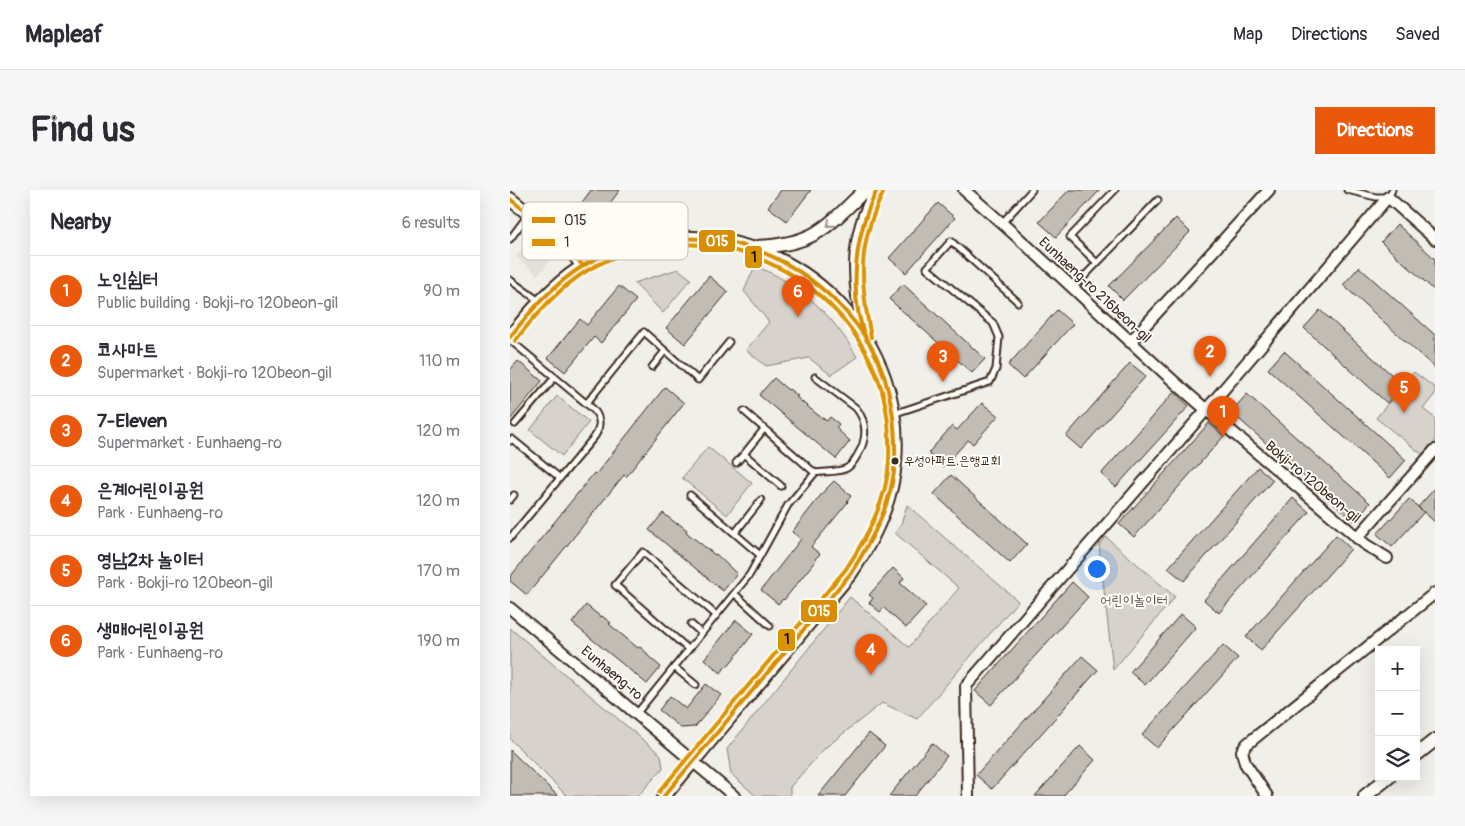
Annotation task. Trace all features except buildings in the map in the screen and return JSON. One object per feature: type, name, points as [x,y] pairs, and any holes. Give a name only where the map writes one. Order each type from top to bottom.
[{"type":"street","points":[[752,248],[790,244],[817,234],[865,190]]},
{"type":"street","points":[[865,338],[855,282],[856,260],[865,216],[877,190]]},
{"type":"street","name":"Eunhaeng-ro 216beon-gil","points":[[964,190],[1002,222],[1206,410]]},
{"type":"street","points":[[1130,342],[1269,190]]},
{"type":"street","points":[[968,796],[966,686],[1206,410],[1390,193],[1435,238]]},
{"type":"street","points":[[510,199],[522,208]]},
{"type":"street","points":[[664,796],[851,573],[865,551],[881,517],[895,461],[893,414],[886,384],[865,338],[847,311],[816,281],[780,259],[752,248],[720,240],[688,239]]},
{"type":"street","points":[[578,260],[583,266]]},
{"type":"street","points":[[510,339],[539,301],[570,275],[597,260]]},
{"type":"street","name":"Bokji-ro 120beon-gil","points":[[1206,410],[1357,538],[1435,450]]},
{"type":"street","points":[[1357,538],[1387,558]]},
{"type":"street","points":[[1267,796],[1245,763],[1242,751],[1246,744],[1435,593]]},
{"type":"street","name":"Eunhaeng-ro","points":[[510,608],[734,796]]},
{"type":"street","points":[[1420,752],[1435,740]]},
{"type":"street","points":[[1366,796],[1384,781]]},
{"type":"lane","points":[[1002,222],[1032,190]]},
{"type":"lane","points":[[1097,263],[1070,237],[1115,190]]},
{"type":"lane","points":[[1347,190],[1376,197],[1390,193]]},
{"type":"lane","points":[[1074,288],[1158,200]]},
{"type":"lane","points":[[510,239],[522,223]]},
{"type":"lane","points":[[893,414],[990,382],[996,369],[999,337],[993,323],[927,268],[951,240],[1018,302]]},
{"type":"lane","points":[[510,280],[539,301]]},
{"type":"lane","points":[[586,404],[644,332],[698,380],[729,342]]},
{"type":"lane","points":[[510,339],[598,414],[600,423],[595,436],[510,538]]},
{"type":"lane","points":[[652,367],[665,351]]},
{"type":"lane","points":[[515,424],[555,377]]},
{"type":"lane","points":[[637,714],[750,574],[788,505],[815,473],[840,470],[850,466],[863,446],[866,428],[863,418],[856,408],[815,377]]},
{"type":"lane","points":[[744,411],[815,473]]},
{"type":"lane","points":[[736,463],[764,428]]},
{"type":"lane","points":[[510,441],[512,439],[560,478]]},
{"type":"lane","points":[[744,454],[781,486]]},
{"type":"lane","points":[[690,495],[760,554]]},
{"type":"lane","points":[[734,533],[761,500]]},
{"type":"lane","points":[[510,525],[516,530]]},
{"type":"lane","points":[[688,649],[615,585],[643,552],[716,615]]},
{"type":"lane","points":[[735,594],[770,626]]},
{"type":"lane","points":[[691,624],[701,633]]},
{"type":"lane","points":[[674,667],[696,685]]},
{"type":"shaded area","points":[[522,250],[522,260],[551,260],[538,275],[516,257]]},
{"type":"green space","points":[[755,266],[787,282],[814,303],[826,314],[857,357],[831,375],[809,358],[766,366],[746,350],[769,322],[744,291]]},
{"type":"green space","points":[[678,269],[691,279],[663,313],[634,283]]},
{"type":"green space","points":[[1414,372],[1435,388],[1435,394],[1423,409],[1435,418],[1435,442],[1424,456],[1376,418]]},
{"type":"green space","points":[[557,396],[589,422],[562,456],[530,430]]},
{"type":"green space","points":[[708,447],[752,483],[727,515],[682,478]]},
{"type":"green space","points":[[907,505],[1018,601],[917,719],[882,703],[825,748],[790,787],[790,796],[756,796],[731,774],[727,749],[850,597],[909,647],[959,588],[895,533],[901,524]]},
{"type":"green space","name":"어린이놀이터","points":[[1106,537],[1175,597],[1113,670],[1099,545]]},
{"type":"green space","points":[[510,628],[661,755],[663,768],[638,796],[567,796],[510,739]]},
{"type":"transit line","name":"015","points":[[867,341],[857,304],[856,264],[863,225],[877,190]]},
{"type":"transit line","name":"1","points":[[871,337],[863,281],[863,264],[869,230],[883,193]]},
{"type":"transit line","name":"015","points":[[510,199],[522,209]]},
{"type":"transit line","name":"015","points":[[664,796],[851,573],[874,534],[886,506],[895,461],[893,420],[885,379],[876,355],[846,312],[807,277],[761,252],[737,244],[688,238]]},
{"type":"transit line","name":"1","points":[[659,792],[846,569],[875,518],[884,490],[889,461],[889,430],[878,379],[858,339],[830,305],[796,278],[757,258],[716,247],[688,246]]},
{"type":"transit line","name":"015","points":[[578,260],[583,266]]},
{"type":"transit line","name":"015","points":[[510,337],[553,289],[572,273],[594,260]]},
{"type":"transit line","name":"1","points":[[515,341],[548,302],[567,285],[588,270],[611,260]]},
{"type":"place","name":"생매어린이공원","points":[[798,317]]},
{"type":"place","name":"코사마트","points":[[1210,377]]},
{"type":"place","name":"7-Eleven","points":[[943,382]]},
{"type":"place","name":"영남2차 놀이터","points":[[1404,413]]},
{"type":"place","name":"노인쉼터","points":[[1223,437]]},
{"type":"place","name":"우성아파트.은행교회","points":[[895,461]]},
{"type":"place","name":"은계어린이공원","points":[[871,675]]}]
